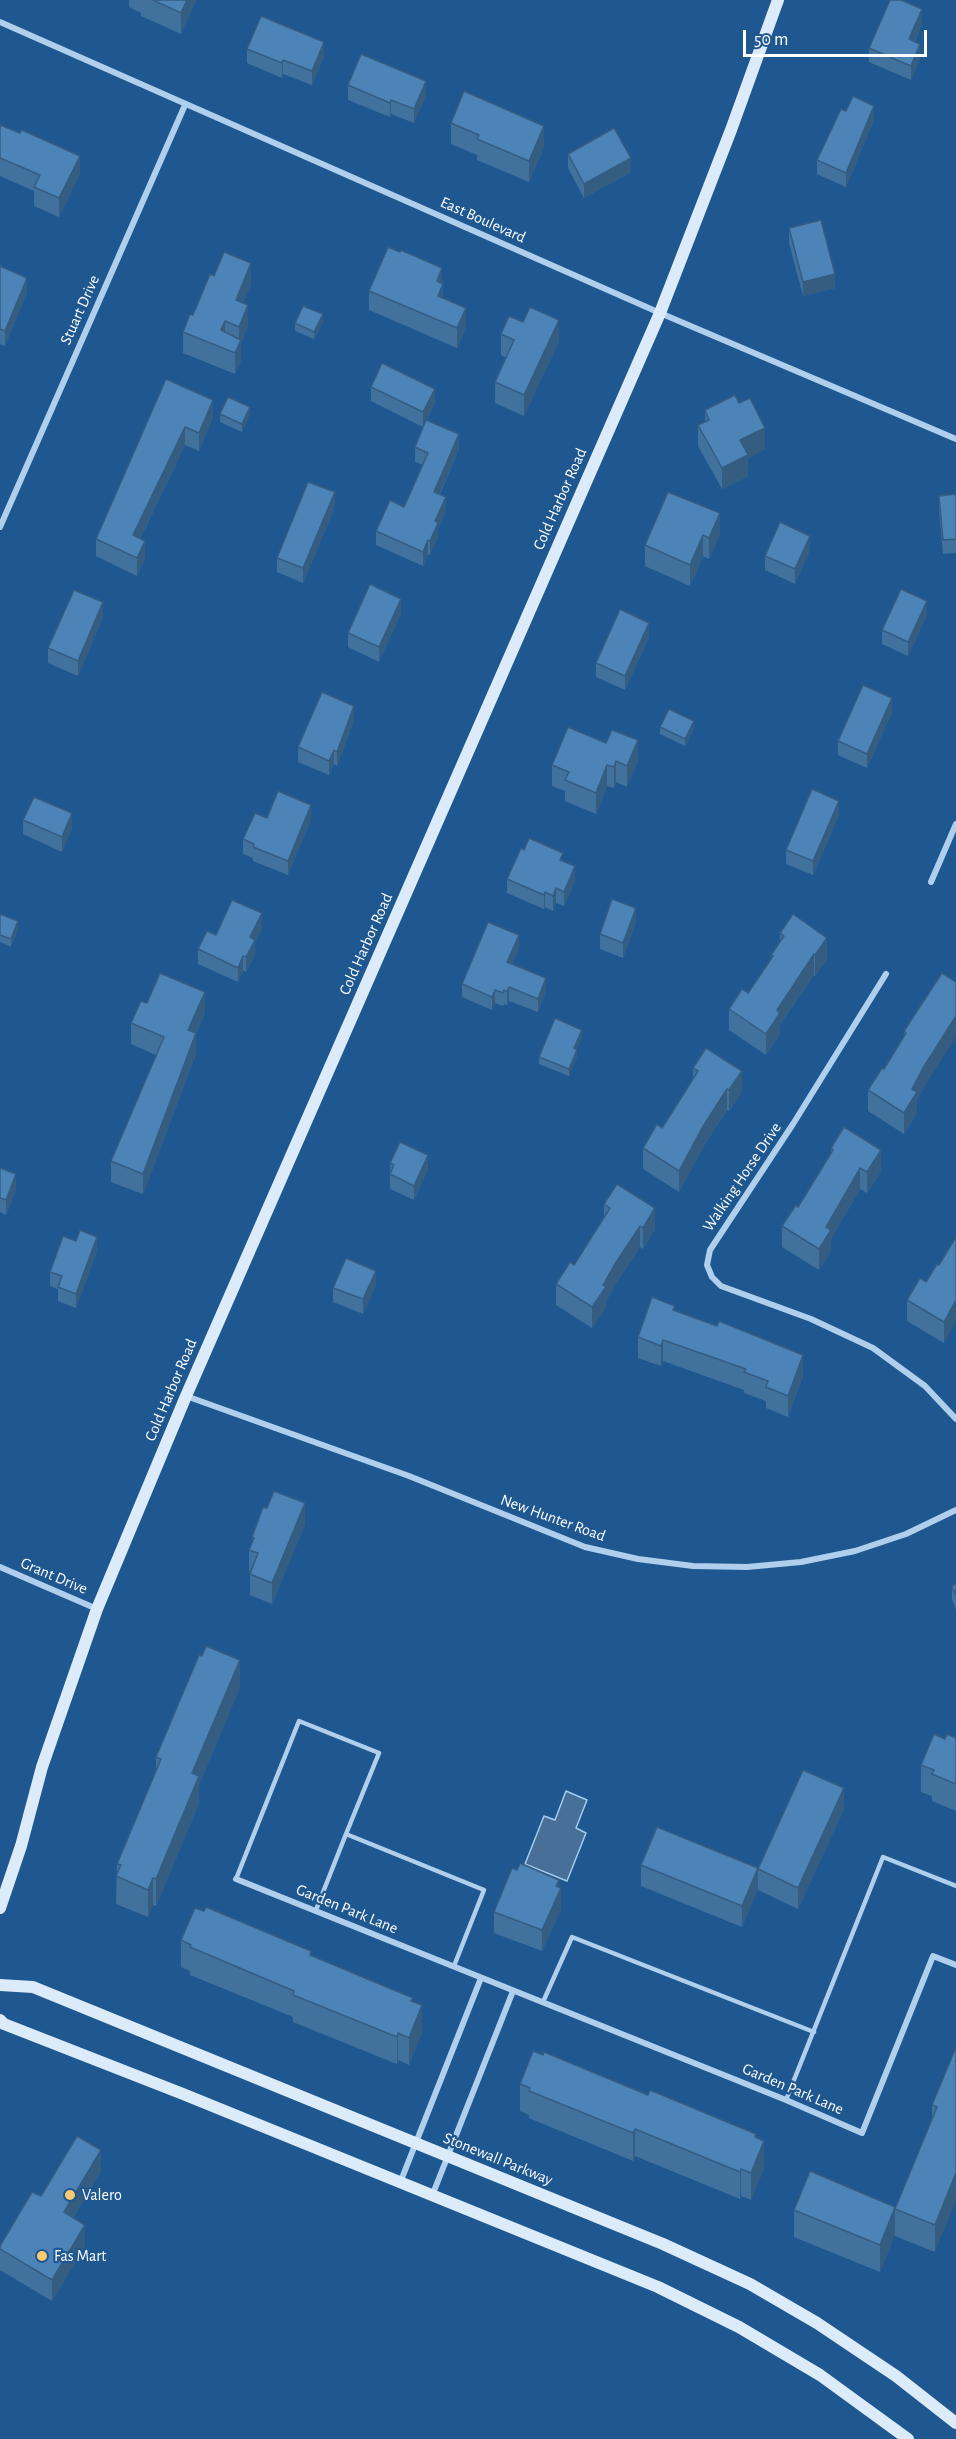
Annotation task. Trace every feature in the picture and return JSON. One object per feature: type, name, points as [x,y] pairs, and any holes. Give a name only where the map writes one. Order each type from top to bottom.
[{"type":"street","name":"Cold Harbor Road","points":[[0,1908],[21,1846],[42,1767],[98,1609],[186,1396],[660,313],[778,0]]},
{"type":"street","name":"East Boulevard","points":[[0,22],[660,313],[956,439]]},
{"type":"street","name":"Stuart Drive","points":[[0,527],[185,105]]},
{"type":"street","points":[[931,882],[956,824]]},
{"type":"street","name":"Walking Horse Drive","points":[[886,974],[793,1124],[710,1250],[707,1265],[712,1277],[721,1286],[811,1319],[879,1352],[925,1386],[956,1418]]},
{"type":"street","name":"New Hunter Road","points":[[186,1396],[409,1476],[585,1547],[638,1559],[693,1566],[747,1567],[801,1562],[855,1551],[896,1537],[956,1510]]},
{"type":"street","name":"Grant Drive","points":[[0,1567],[98,1609]]},
{"type":"street","name":"Garden Park Lane","points":[[236,1879],[786,2100],[862,2133],[933,1956],[956,1965]]},
{"type":"street","points":[[400,2183],[481,1978]]},
{"type":"street","name":"Stonewall Parkway","points":[[0,1985],[33,1987],[663,2244],[750,2284],[817,2323],[896,2376],[956,2423]]},
{"type":"street","points":[[432,2196],[513,1991]]},
{"type":"street","points":[[0,2020],[4,2024],[183,2094],[658,2287],[739,2327],[820,2375],[908,2439]]},
{"type":"lane","points":[[236,1879],[299,1721],[379,1753],[316,1910]]},
{"type":"lane","points":[[346,1834],[484,1890],[454,1966]]},
{"type":"lane","points":[[786,2100],[884,1857],[956,1886]]},
{"type":"lane","points":[[543,2002],[572,1937],[814,2032]]},
{"type":"water","points":[[566,1791],[587,1800],[576,1828],[586,1833],[567,1881],[525,1864],[544,1816],[555,1820]]},
{"type":"building","points":[[153,0],[187,0],[181,13]]},
{"type":"building","points":[[890,0],[901,0],[922,9],[909,39],[920,44],[911,66],[869,48]]},
{"type":"building","points":[[261,16],[324,42],[312,71],[283,60],[282,63],[247,49]]},
{"type":"building","points":[[361,54],[426,81],[414,109],[391,100],[390,103],[348,85]]},
{"type":"building","points":[[464,91],[544,126],[529,161],[477,139],[479,135],[451,123]]},
{"type":"building","points":[[853,96],[874,106],[846,173],[817,160],[841,109],[846,111]]},
{"type":"building","points":[[0,125],[20,133],[22,130],[80,156],[59,198],[34,187],[40,175],[0,158]]},
{"type":"building","points":[[614,128],[631,158],[584,184],[568,154]]},
{"type":"building","points":[[821,220],[835,274],[803,282],[789,228]]},
{"type":"building","points":[[388,247],[400,252],[401,250],[442,268],[437,281],[443,284],[438,296],[466,308],[457,328],[369,291]]},
{"type":"building","points":[[224,252],[251,263],[236,300],[248,305],[239,327],[225,321],[221,330],[241,340],[235,353],[183,332],[190,314],[193,315],[210,274],[214,276]]},
{"type":"building","points":[[0,266],[27,278],[5,331],[0,329]]},
{"type":"building","points":[[303,306],[323,314],[314,332],[295,323]]},
{"type":"building","points":[[530,307],[559,320],[524,395],[495,382],[514,340],[501,334],[509,316],[523,322]]},
{"type":"building","points":[[382,363],[435,389],[423,412],[371,387]]},
{"type":"building","points":[[166,379],[213,400],[199,433],[185,427],[133,535],[145,541],[137,558],[96,539]]},
{"type":"building","points":[[735,395],[739,403],[750,398],[765,428],[740,440],[748,455],[722,468],[698,425],[709,420],[705,410]]},
{"type":"building","points":[[228,397],[250,407],[242,424],[220,414]]},
{"type":"building","points":[[426,420],[459,434],[434,492],[446,497],[435,521],[438,523],[423,552],[376,531],[390,500],[404,507],[428,453],[415,447]]},
{"type":"building","points":[[308,482],[335,492],[303,568],[277,558]]},
{"type":"building","points":[[668,492],[720,513],[709,538],[703,535],[690,565],[645,545]]},
{"type":"building","points":[[956,494],[956,539],[943,540],[939,496]]},
{"type":"building","points":[[780,522],[810,536],[795,569],[765,556]]},
{"type":"building","points":[[370,584],[401,599],[379,647],[348,633]]},
{"type":"building","points":[[901,589],[927,601],[908,642],[882,630]]},
{"type":"building","points":[[74,590],[103,602],[78,661],[48,648]]},
{"type":"building","points":[[620,609],[649,623],[625,676],[596,663]]},
{"type":"building","points":[[863,685],[892,698],[867,754],[838,741]]},
{"type":"building","points":[[322,692],[354,706],[337,752],[334,750],[329,761],[298,747]]},
{"type":"building","points":[[669,709],[694,721],[685,739],[660,727]]},
{"type":"building","points":[[568,727],[606,743],[612,730],[638,740],[627,766],[616,761],[614,767],[607,765],[596,793],[565,780],[569,772],[552,765]]},
{"type":"building","points":[[812,789],[839,801],[813,861],[786,850]]},
{"type":"building","points":[[278,791],[311,805],[288,861],[253,847],[254,844],[243,839],[255,813],[267,818]]},
{"type":"building","points":[[34,797],[72,813],[62,837],[23,820]]},
{"type":"building","points":[[529,838],[563,853],[560,860],[575,866],[564,892],[556,888],[553,896],[545,892],[544,895],[507,879],[521,848],[524,850]]},
{"type":"building","points":[[612,899],[636,908],[623,943],[600,934]]},
{"type":"building","points":[[232,900],[262,913],[250,937],[255,940],[246,957],[243,956],[238,968],[198,949],[207,931],[216,935]]},
{"type":"building","points":[[0,914],[18,921],[11,939],[0,935]]},
{"type":"building","points":[[793,914],[827,938],[777,1010],[780,1013],[766,1034],[729,1009],[742,989],[748,993],[773,956],[771,955],[784,936],[780,933]]},
{"type":"building","points":[[488,922],[519,935],[507,962],[546,978],[538,999],[509,987],[507,992],[504,990],[503,993],[495,990],[492,997],[462,984]]},
{"type":"building","points":[[160,973],[205,992],[188,1030],[196,1033],[143,1174],[111,1161],[164,1037],[131,1023],[141,1001],[147,1003]]},
{"type":"building","points":[[942,973],[956,982],[956,1016],[923,1068],[912,1089],[917,1092],[904,1113],[868,1090],[882,1068],[884,1069],[906,1033],[904,1031]]},
{"type":"building","points":[[555,1018],[582,1030],[574,1048],[577,1050],[569,1069],[539,1057]]},
{"type":"building","points":[[706,1048],[742,1071],[729,1090],[727,1089],[702,1128],[679,1171],[643,1148],[657,1124],[662,1128],[676,1106],[698,1071],[693,1068]]},
{"type":"building","points":[[844,1127],[881,1150],[867,1172],[860,1168],[826,1227],[831,1230],[819,1249],[782,1226],[796,1205],[798,1207],[833,1150],[831,1148]]},
{"type":"building","points":[[400,1142],[428,1155],[414,1186],[390,1174],[394,1165],[390,1163]]},
{"type":"building","points":[[0,1168],[16,1174],[6,1200],[0,1198]]},
{"type":"building","points":[[617,1184],[655,1208],[643,1228],[640,1226],[615,1264],[603,1285],[606,1287],[592,1307],[556,1284],[570,1262],[574,1265],[610,1208],[604,1204]]},
{"type":"building","points":[[80,1230],[97,1237],[76,1294],[58,1287],[62,1276],[50,1272],[63,1236],[76,1241]]},
{"type":"building","points":[[956,1237],[956,1300],[944,1322],[907,1300],[920,1278],[926,1282]]},
{"type":"building","points":[[346,1258],[376,1271],[363,1299],[333,1288]]},
{"type":"building","points":[[652,1297],[675,1306],[673,1310],[717,1326],[719,1321],[803,1355],[788,1396],[766,1387],[768,1381],[744,1372],[746,1369],[663,1340],[661,1346],[638,1337]]},
{"type":"building","points":[[274,1491],[305,1503],[272,1583],[250,1574],[258,1553],[249,1550],[263,1507],[267,1508]]},
{"type":"building","points":[[206,1646],[240,1660],[192,1773],[199,1776],[156,1879],[153,1878],[148,1890],[116,1876],[121,1865],[117,1864],[161,1759],[156,1757],[199,1655],[202,1656]]},
{"type":"building","points":[[934,1734],[945,1739],[947,1734],[956,1738],[956,1784],[932,1774],[934,1770],[921,1765]]},
{"type":"building","points":[[803,1770],[844,1788],[798,1888],[758,1869]]},
{"type":"building","points":[[657,1827],[758,1868],[742,1906],[641,1865]]},
{"type":"building","points":[[520,1863],[559,1880],[556,1886],[561,1888],[542,1930],[494,1912],[512,1868],[517,1870]]},
{"type":"building","points":[[206,1907],[311,1951],[310,1955],[413,1998],[411,2001],[422,2005],[409,2038],[398,2033],[397,2037],[293,1995],[294,1991],[190,1947],[191,1945],[181,1940],[195,1908],[204,1911]]},
{"type":"building","points":[[956,2047],[956,2173],[935,2225],[895,2209],[937,2107],[932,2105]]},
{"type":"building","points":[[533,2051],[543,2055],[544,2052],[648,2095],[650,2090],[756,2134],[755,2137],[764,2141],[751,2173],[741,2169],[740,2172],[635,2129],[633,2133],[529,2091],[530,2088],[520,2084]]},
{"type":"building","points":[[77,2136],[101,2150],[64,2212],[85,2225],[52,2280],[0,2249],[0,2246],[32,2192],[41,2196]]},
{"type":"building","points":[[810,2171],[895,2207],[880,2245],[794,2210]]},
{"type":"place","name":"Valero","points":[[70,2195]]},
{"type":"place","name":"Fas Mart","points":[[42,2256]]}]
